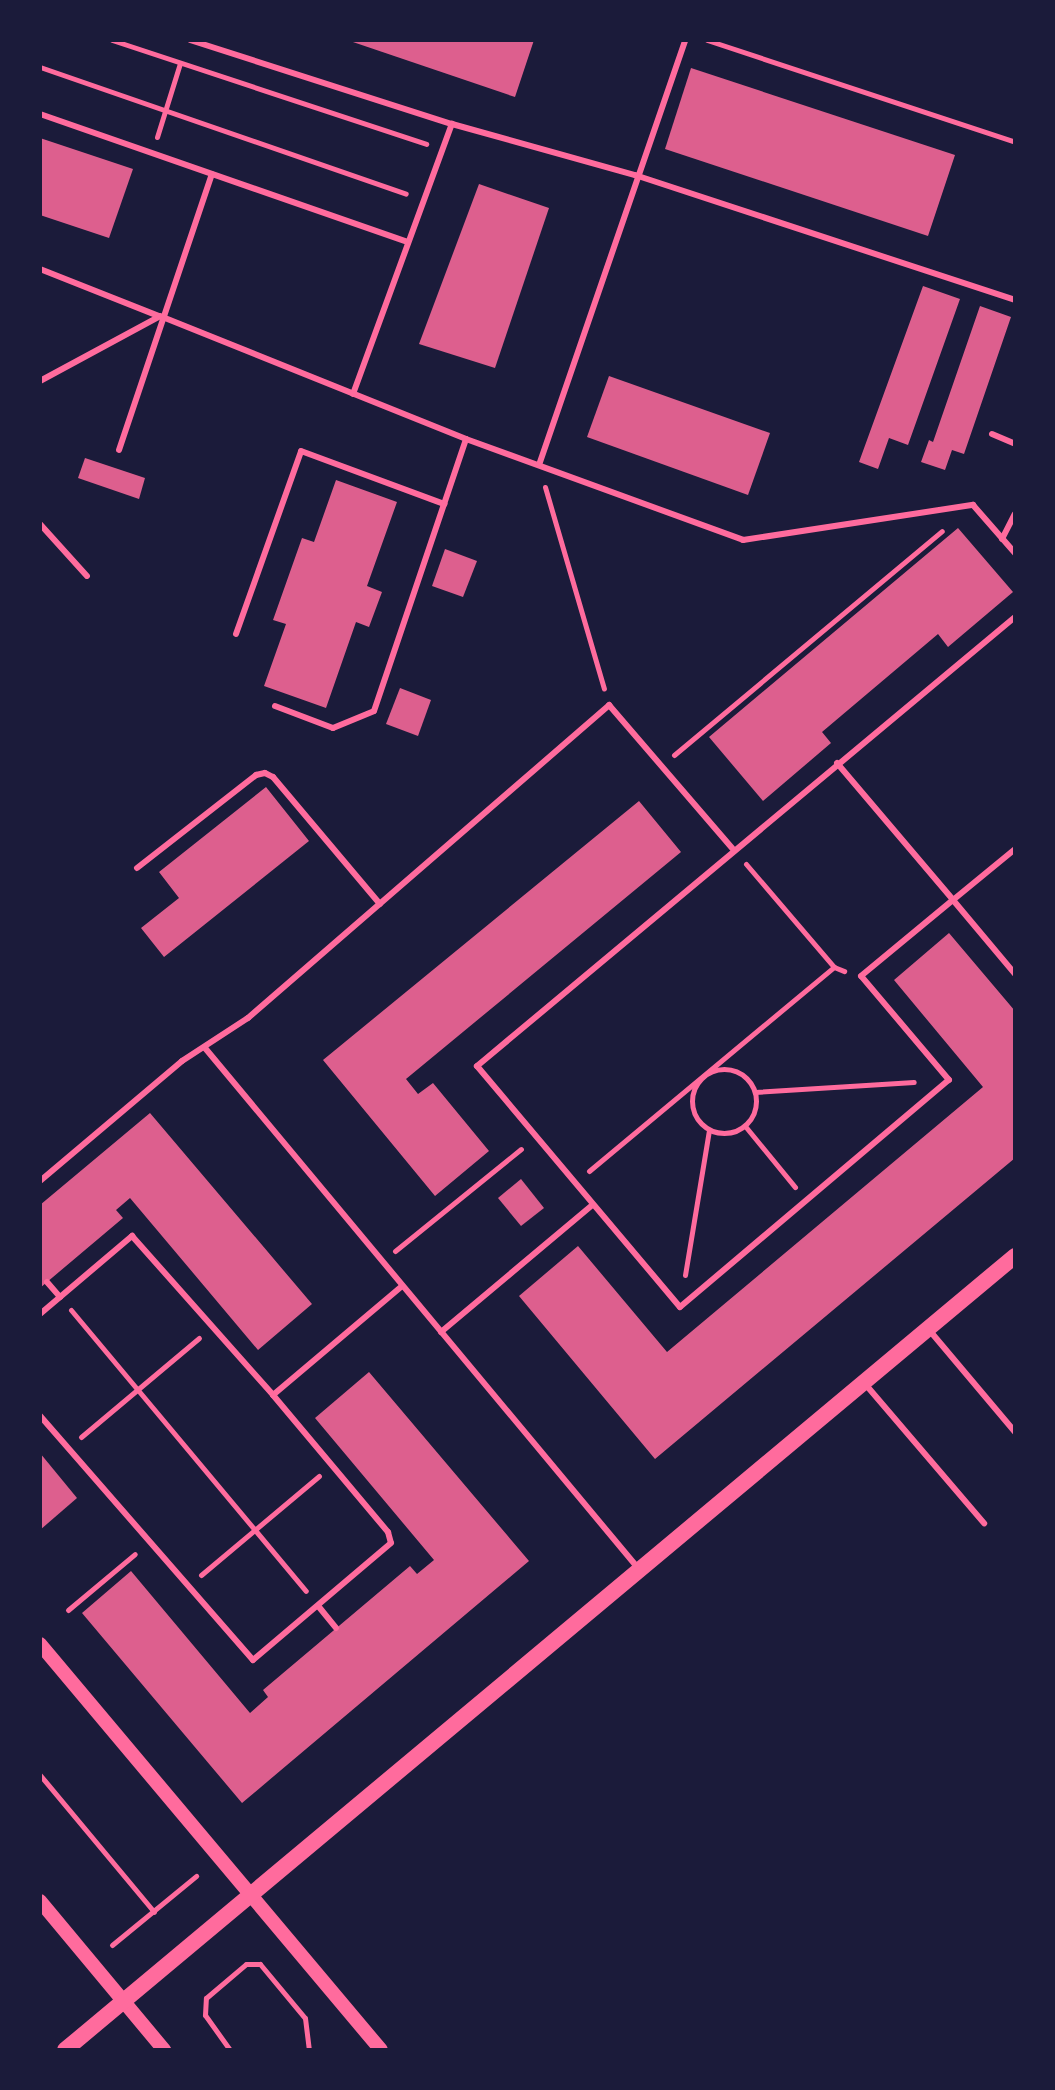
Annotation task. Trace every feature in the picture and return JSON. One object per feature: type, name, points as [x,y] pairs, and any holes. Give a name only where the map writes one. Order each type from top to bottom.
[{"type":"main road","points":[[65,2050],[1015,1256]]},
{"type":"street","points":[[40,1644],[381,2050]]},
{"type":"street","points":[[40,1901],[164,2050]]},
{"type":"lane","points":[[190,40],[452,124],[635,175],[1015,300]]},
{"type":"lane","points":[[539,465],[635,175],[685,40]]},
{"type":"lane","points":[[40,114],[407,242]]},
{"type":"lane","points":[[353,394],[452,124]]},
{"type":"lane","points":[[119,450],[160,316],[212,174]]},
{"type":"lane","points":[[40,269],[466,439],[743,540],[973,505],[1015,553]]},
{"type":"lane","points":[[40,381],[160,316]]},
{"type":"lane","points":[[992,434],[1015,444]]},
{"type":"lane","points":[[275,706],[333,728],[374,711],[466,439]]},
{"type":"lane","points":[[236,634],[301,451],[444,504]]},
{"type":"lane","points":[[1002,539],[1015,514]]},
{"type":"lane","points":[[40,524],[87,576]]},
{"type":"lane","points":[[1015,617],[482,1057],[477,1066],[481,1076],[680,1307],[949,1080],[861,976],[1015,849]]},
{"type":"lane","points":[[40,1181],[182,1061],[205,1048],[380,904],[609,705],[732,848]]},
{"type":"lane","points":[[837,763],[1015,974]]},
{"type":"lane","points":[[137,868],[256,775],[265,773],[273,777],[380,904]]},
{"type":"lane","points":[[205,1048],[639,1570]]},
{"type":"lane","points":[[441,1332],[591,1206]]},
{"type":"lane","points":[[40,1314],[132,1236],[273,1395],[332,1465],[391,1543],[253,1660],[40,1416]]},
{"type":"lane","points":[[47,1282],[60,1297]]},
{"type":"lane","points":[[273,1395],[402,1286]]},
{"type":"lane","points":[[928,1328],[1015,1432]]},
{"type":"lane","points":[[864,1382],[984,1523]]},
{"type":"lane","points":[[319,1607],[336,1628]]},
{"type":"path","points":[[112,40],[442,149]]},
{"type":"path","points":[[707,40],[1015,142]]},
{"type":"path","points":[[152,153],[180,63]]},
{"type":"path","points":[[40,67],[423,200]]},
{"type":"path","points":[[539,465],[609,705]]},
{"type":"path","points":[[661,766],[973,505]]},
{"type":"path","points":[[732,848],[834,967],[861,976]]},
{"type":"path","points":[[573,1185],[834,967]]},
{"type":"path","points":[[727,1069],[739,1073],[755,1092],[753,1116],[745,1126],[721,1134],[709,1130],[693,1111],[695,1086],[703,1076],[727,1069]]},
{"type":"path","points":[[755,1092],[949,1080]]},
{"type":"path","points":[[745,1126],[808,1202]]},
{"type":"path","points":[[680,1307],[709,1130]]},
{"type":"path","points":[[382,1262],[534,1138]]},
{"type":"path","points":[[60,1297],[319,1607]]},
{"type":"path","points":[[68,1448],[213,1326]]},
{"type":"path","points":[[187,1587],[332,1465]]},
{"type":"path","points":[[68,1610],[148,1542]]},
{"type":"path","points":[[40,1775],[154,1912]]},
{"type":"path","points":[[112,1945],[196,1876]]},
{"type":"path","points":[[230,2050],[205,2015],[206,1998],[246,1964],[260,1964],[305,2018],[309,2050]]},
{"type":"building","points":[[347,40],[534,40],[515,97]]},
{"type":"building","points":[[691,68],[955,155],[928,236],[665,149]]},
{"type":"building","points":[[40,138],[133,169],[109,238],[40,215]]},
{"type":"building","points":[[479,184],[549,208],[495,368],[419,344]]},
{"type":"building","points":[[923,286],[960,299],[908,445],[889,438],[878,469],[859,462]]},
{"type":"building","points":[[980,306],[1011,317],[964,454],[952,450],[945,470],[921,462],[929,440],[933,442]]},
{"type":"building","points":[[609,376],[770,433],[748,495],[587,437]]},
{"type":"building","points":[[85,458],[145,478],[139,499],[78,478]]},
{"type":"building","points":[[336,480],[397,502],[367,586],[382,592],[369,627],[356,622],[326,708],[264,686],[286,624],[273,620],[302,538],[314,542]]},
{"type":"building","points":[[958,528],[1013,592],[948,647],[938,634],[822,732],[831,743],[763,801],[709,737]]},
{"type":"building","points":[[445,549],[477,561],[463,597],[432,586]]},
{"type":"building","points":[[400,688],[431,700],[418,736],[386,724]]},
{"type":"building","points":[[266,787],[309,841],[164,957],[141,928],[179,898],[159,872]]},
{"type":"building","points":[[639,801],[681,852],[406,1079],[418,1094],[433,1083],[489,1151],[435,1196],[323,1060]]},
{"type":"building","points":[[949,933],[1015,1011],[1015,1158],[655,1459],[519,1296],[578,1246],[667,1352],[983,1087],[894,980]]},
{"type":"building","points":[[150,1113],[312,1304],[258,1350],[130,1198],[116,1210],[123,1218],[40,1288],[40,1205]]},
{"type":"building","points":[[521,1179],[544,1208],[521,1226],[498,1198]]},
{"type":"building","points":[[369,1372],[529,1561],[242,1803],[82,1613],[131,1571],[250,1713],[268,1697],[263,1690],[410,1566],[417,1574],[434,1560],[315,1418]]},
{"type":"building","points":[[40,1453],[77,1498],[40,1530]]}]
